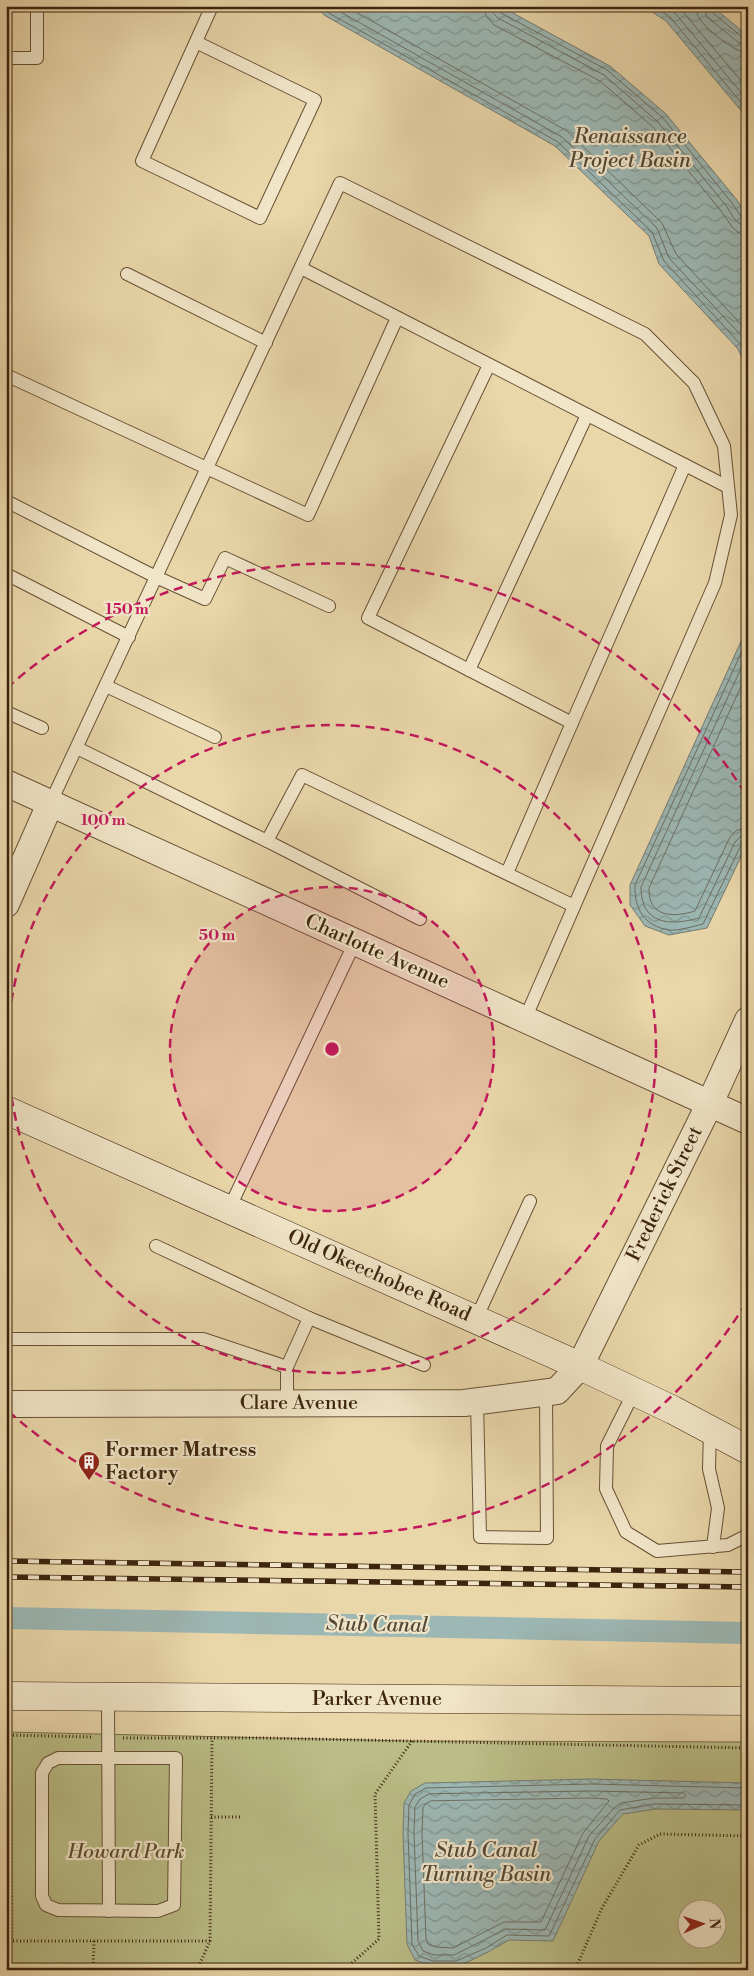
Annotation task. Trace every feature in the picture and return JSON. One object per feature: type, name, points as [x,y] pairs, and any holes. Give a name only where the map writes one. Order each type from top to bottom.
[{"type":"street","name":"Charlotte Avenue","points":[[6,783],[748,1121]]},
{"type":"street","points":[[6,904],[50,804]]},
{"type":"street","name":"Frederick Street","points":[[580,1366],[710,1103],[748,1020]]},
{"type":"street","name":"Old Okeechobee Road","points":[[6,1110],[580,1366],[748,1450]]},
{"type":"street","name":"Clare Avenue","points":[[6,1404],[477,1401],[558,1391],[580,1366]]},
{"type":"street","name":"Parker Avenue","points":[[6,1696],[748,1701]]},
{"type":"lane","points":[[6,58],[37,58],[38,6]]},
{"type":"lane","points":[[196,42],[315,100],[260,218],[142,161],[212,6]]},
{"type":"lane","points":[[50,804],[340,183],[645,334],[694,383],[724,446],[732,515],[716,583],[525,1019]]},
{"type":"lane","points":[[301,268],[728,487]]},
{"type":"lane","points":[[127,274],[266,343]]},
{"type":"lane","points":[[6,375],[308,515],[397,318]]},
{"type":"lane","points":[[489,365],[368,618],[572,723]]},
{"type":"lane","points":[[469,670],[587,415]]},
{"type":"lane","points":[[507,874],[686,465]]},
{"type":"lane","points":[[6,501],[156,577],[205,599],[225,558],[330,606]]},
{"type":"lane","points":[[6,574],[128,637]]},
{"type":"lane","points":[[106,686],[215,737]]},
{"type":"lane","points":[[6,712],[42,728]]},
{"type":"lane","points":[[77,748],[267,841],[420,919]]},
{"type":"lane","points":[[267,841],[302,775],[574,906]]},
{"type":"lane","points":[[229,1209],[355,942]]},
{"type":"lane","points":[[476,1320],[530,1201]]},
{"type":"lane","points":[[156,1246],[309,1318],[424,1365]]},
{"type":"lane","points":[[287,1403],[287,1367],[309,1318]]},
{"type":"lane","points":[[6,1339],[203,1339],[287,1367]]},
{"type":"lane","points":[[634,1392],[607,1446],[606,1489],[626,1532],[657,1551],[728,1545],[748,1535]]},
{"type":"lane","points":[[477,1401],[480,1537],[547,1538],[546,1393]]},
{"type":"lane","points":[[710,1430],[709,1468],[718,1508],[713,1547]]},
{"type":"lane","points":[[108,1697],[109,1911]]},
{"type":"lane","points":[[58,1758],[108,1758],[176,1758],[174,1905],[158,1911],[58,1910],[46,1905],[42,1896],[42,1773],[48,1764],[58,1758]]},
{"type":"path","points":[[12,1941],[9,1735],[748,1748]]},
{"type":"path","points":[[198,1970],[210,1941],[212,1738]]},
{"type":"path","points":[[344,1970],[378,1939],[375,1794],[412,1741]]},
{"type":"path","points":[[211,1817],[240,1817]]},
{"type":"path","points":[[575,1970],[602,1908],[640,1845],[660,1834],[748,1836]]},
{"type":"path","points":[[6,1941],[210,1941]]},
{"type":"path","points":[[93,1970],[94,1941]]},
{"type":"green space","name":"Howard Park","points":[[6,1732],[412,1741],[748,1742],[748,1970],[6,1970]]},
{"type":"water","name":"Renaissance Project Basin","points":[[316,6],[500,6],[610,66],[666,114],[737,200],[748,218],[748,371],[738,349],[659,264],[649,236],[555,146],[324,15]]},
{"type":"water","points":[[643,6],[712,6],[748,36],[748,119],[666,21]]},
{"type":"water","points":[[748,626],[748,842],[707,928],[669,935],[645,926],[630,905],[630,885]]},
{"type":"water","name":"Stub Canal Turning Basin","points":[[591,1779],[748,1783],[748,1810],[655,1809],[623,1814],[599,1841],[553,1941],[509,1940],[457,1967],[432,1966],[415,1960],[407,1944],[403,1833],[404,1803],[411,1791],[425,1783]]},
{"type":"waterway","name":"Stub Canal","points":[[6,1618],[748,1633]]},
{"type":"railway","points":[[6,1561],[748,1572]]},
{"type":"railway","points":[[6,1577],[748,1587]]},
{"type":"place","name":"Former Matress Factory","points":[[89,1481]]}]
